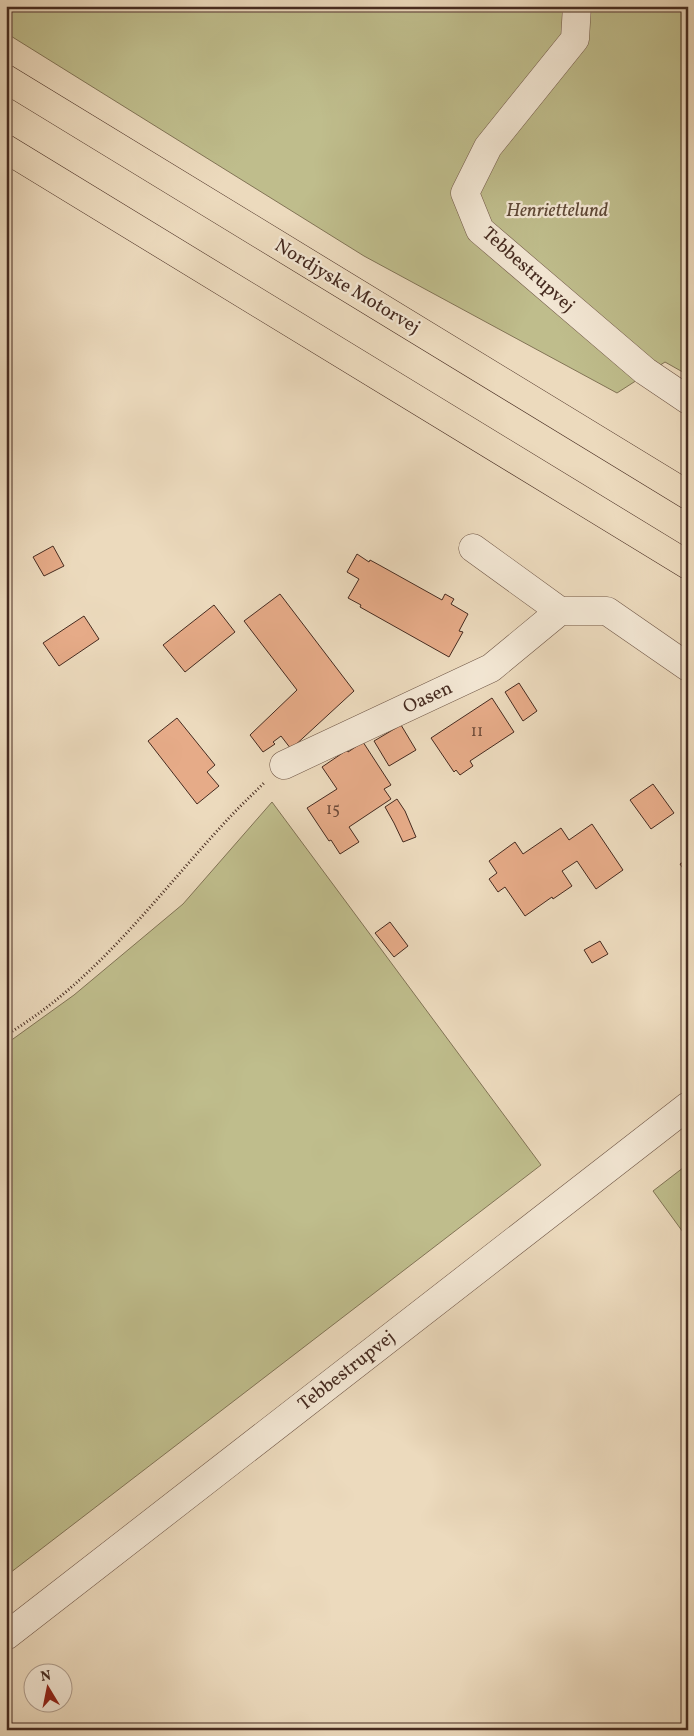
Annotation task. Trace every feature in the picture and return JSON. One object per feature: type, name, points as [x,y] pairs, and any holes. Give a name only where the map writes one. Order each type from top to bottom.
[{"type":"highway","name":"Nordjyske Motorvej","points":[[6,79],[688,495]]},
{"type":"highway","points":[[6,149],[688,565]]},
{"type":"street","name":"Tebbestrupvej","points":[[577,6],[575,39],[488,147],[465,193],[480,230],[645,372],[688,400]]},
{"type":"street","points":[[473,548],[560,612],[607,611],[688,667]]},
{"type":"street","name":"Oasen","points":[[284,765],[491,668],[560,612]]},
{"type":"street","name":"Tebbestrupvej","points":[[6,1636],[688,1106]]},
{"type":"path","points":[[6,1035],[28,1022],[87,974],[229,818],[284,765]]},
{"type":"green space","name":"Henriettelund","points":[[6,6],[688,6],[688,375],[665,362],[617,393],[364,256],[6,33]]},
{"type":"green space","points":[[272,802],[541,1165],[6,1576],[6,1044],[74,995],[183,904]]},
{"type":"green space","points":[[688,1164],[688,1239],[653,1191]]},
{"type":"building","points":[[53,546],[64,566],[44,576],[33,557]]},
{"type":"building","points":[[357,554],[442,600],[445,594],[454,599],[451,604],[468,614],[459,631],[463,632],[449,657],[360,607],[361,605],[348,598],[359,579],[347,572]]},
{"type":"building","points":[[280,594],[354,691],[291,749],[281,736],[273,742],[275,744],[263,752],[250,735],[297,690],[244,621]]},
{"type":"building","points":[[214,605],[235,632],[185,672],[163,645]]},
{"type":"building","points":[[84,616],[99,639],[59,666],[43,643]]},
{"type":"building","points":[[519,683],[537,711],[523,721],[505,692]]},
{"type":"building","points":[[492,698],[514,732],[470,761],[473,766],[460,775],[456,770],[454,772],[431,738]]},
{"type":"building","points":[[177,718],[215,765],[207,772],[219,786],[197,804],[148,741]]},
{"type":"building","points":[[401,725],[416,750],[389,766],[374,741]]},
{"type":"building","points":[[363,742],[391,785],[384,789],[391,799],[349,827],[359,842],[340,854],[307,808],[337,789],[322,767]]},
{"type":"building","points":[[653,784],[674,813],[651,829],[630,800]]},
{"type":"building","points":[[397,799],[405,811],[416,837],[403,842],[385,807]]},
{"type":"building","points":[[592,824],[623,870],[596,889],[577,861],[562,871],[572,886],[525,916],[505,887],[498,892],[489,879],[497,873],[489,861],[515,842],[523,854],[561,828],[569,840]]},
{"type":"building","points":[[688,859],[688,876],[680,864]]},
{"type":"building","points":[[390,922],[408,946],[394,957],[375,933]]},
{"type":"building","points":[[600,941],[608,954],[592,963],[584,950]]}]
